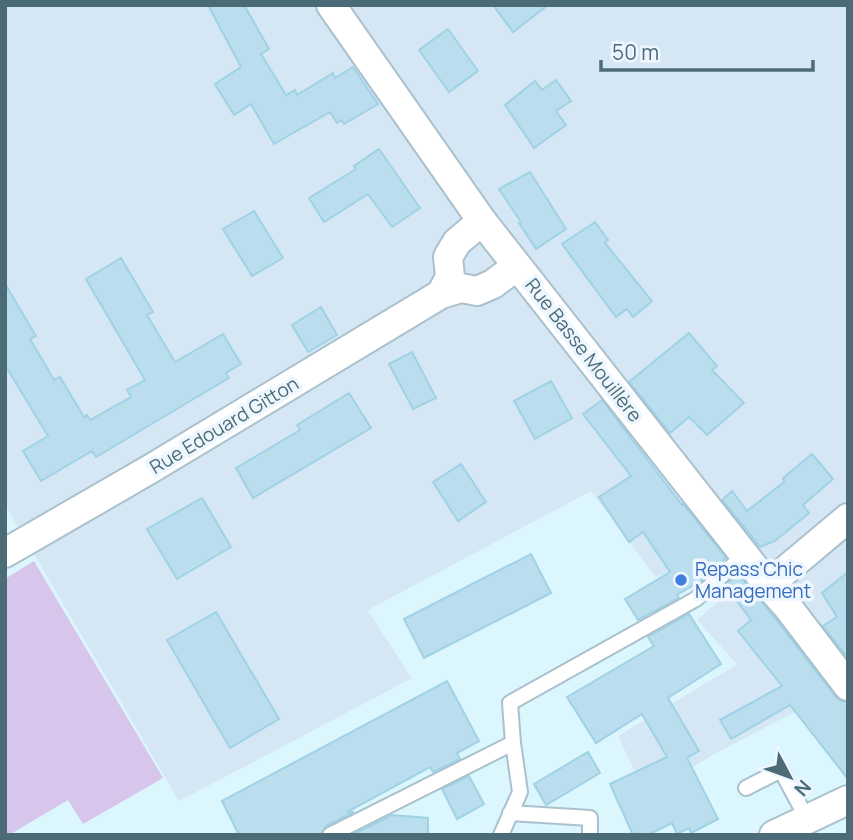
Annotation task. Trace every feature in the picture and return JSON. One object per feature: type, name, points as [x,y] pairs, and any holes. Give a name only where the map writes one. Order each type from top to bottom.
[{"type":"street","name":"Rue Basse Mouillère","points":[[331,5],[482,221],[848,686]]},
{"type":"street","points":[[441,294],[450,277],[448,257],[457,242],[482,221]]},
{"type":"street","name":"Rue Edouard Gitton","points":[[5,553],[441,294],[461,288],[477,291],[493,284],[517,266]]},
{"type":"street","points":[[768,585],[848,518]]},
{"type":"street","points":[[774,835],[848,800]]},
{"type":"lane","points":[[502,835],[520,792],[510,704],[696,599],[744,555]]},
{"type":"lane","points":[[330,835],[513,743]]},
{"type":"lane","points":[[746,788],[781,770],[807,819]]},
{"type":"lane","points":[[510,814],[590,818],[590,835]]},
{"type":"shaded area","points":[[5,5],[848,5],[848,702],[839,689],[711,756],[646,796],[618,736],[736,665],[696,620],[729,541],[656,578],[368,611],[412,678],[179,802],[5,505]]},
{"type":"shaded area","points":[[591,491],[656,578],[729,541],[760,565],[697,620],[737,664],[618,736],[645,796],[711,756],[839,689],[848,702],[848,835],[5,835],[5,505],[179,801],[412,679],[368,610]]},
{"type":"shaded area","points":[[34,561],[163,778],[83,824],[68,800],[5,835],[5,579]]},
{"type":"building","points":[[208,5],[244,5],[269,49],[261,54],[286,95],[295,90],[297,95],[333,73],[335,78],[353,67],[378,104],[344,124],[341,120],[337,123],[330,112],[274,144],[251,104],[234,115],[215,84],[241,67]]},
{"type":"building","points":[[493,5],[548,5],[513,32]]},
{"type":"building","points":[[448,29],[478,71],[449,92],[419,50]]},
{"type":"building","points":[[556,80],[571,101],[556,111],[566,125],[534,148],[505,105],[535,81],[542,90]]},
{"type":"building","points":[[379,149],[420,208],[392,227],[368,194],[324,222],[309,198],[356,169],[354,166]]},
{"type":"building","points":[[530,172],[566,229],[536,249],[499,189]]},
{"type":"building","points":[[254,211],[283,258],[252,276],[223,229]]},
{"type":"building","points":[[595,222],[608,240],[605,243],[652,301],[633,317],[627,309],[616,317],[562,244]]},
{"type":"building","points":[[121,258],[153,312],[147,315],[175,362],[223,334],[241,364],[226,373],[229,378],[96,457],[92,451],[41,481],[23,451],[48,436],[5,365],[5,284],[36,336],[30,339],[54,380],[60,377],[84,417],[87,415],[90,420],[131,397],[127,390],[145,380],[86,279]]},
{"type":"building","points":[[321,307],[337,335],[308,352],[292,325]]},
{"type":"building","points":[[689,333],[717,366],[712,370],[744,403],[707,435],[689,417],[670,433],[629,382]]},
{"type":"building","points":[[412,352],[436,398],[413,409],[389,364]]},
{"type":"building","points":[[551,381],[572,418],[535,439],[514,401]]},
{"type":"building","points":[[349,393],[371,428],[253,498],[236,468],[300,430],[297,425]]},
{"type":"building","points":[[602,400],[726,558],[702,580],[677,595],[679,598],[638,620],[625,599],[670,572],[643,532],[629,542],[599,497],[631,476],[583,414]]},
{"type":"building","points":[[812,454],[833,479],[803,505],[809,513],[775,541],[760,547],[722,500],[732,491],[747,511],[784,482],[783,478]]},
{"type":"building","points":[[461,464],[486,502],[458,521],[433,482]]},
{"type":"building","points":[[202,498],[231,547],[177,579],[147,529]]},
{"type":"building","points":[[531,554],[551,593],[424,658],[404,619]]},
{"type":"building","points":[[848,572],[848,658],[823,626],[837,617],[822,593]]},
{"type":"building","points":[[738,574],[835,696],[848,702],[848,779],[790,705],[731,739],[720,720],[782,686],[738,631],[751,620],[725,585]]},
{"type":"building","points":[[216,612],[279,719],[230,748],[167,640]]},
{"type":"building","points":[[689,614],[721,664],[668,698],[699,751],[687,758],[718,819],[691,833],[689,828],[677,834],[672,823],[648,835],[633,835],[610,784],[667,757],[642,714],[596,743],[567,697],[654,646],[648,637]]},
{"type":"building","points":[[447,681],[479,741],[457,753],[460,759],[433,772],[430,767],[347,812],[354,812],[326,826],[320,835],[239,835],[222,801]]},
{"type":"building","points":[[588,752],[600,773],[546,805],[534,784]]},
{"type":"building","points":[[469,776],[484,804],[457,819],[442,789]]},
{"type":"building","points":[[392,815],[428,818],[428,835],[352,835]]},
{"type":"place","name":"Repass'Chic Management","points":[[681,580]]}]
